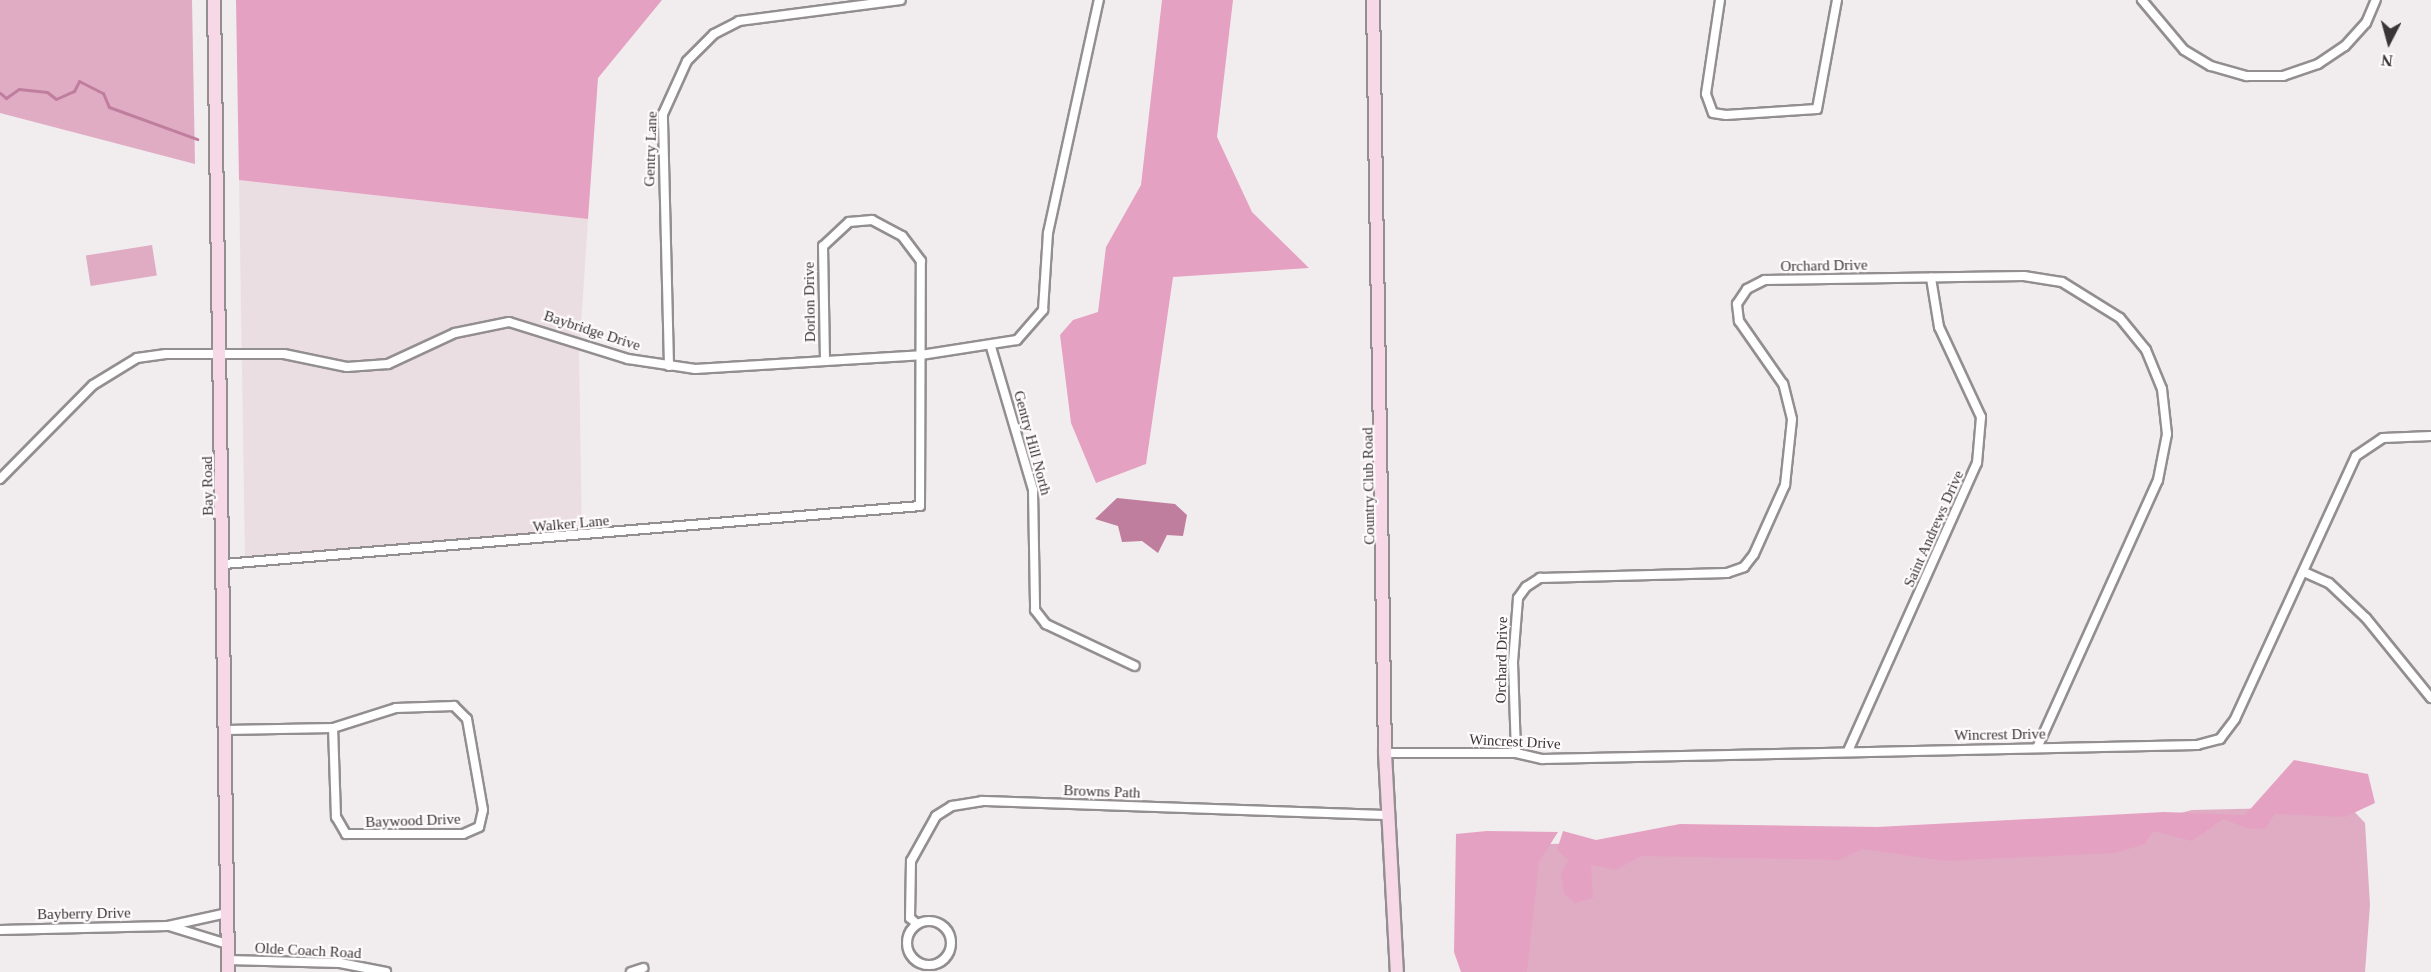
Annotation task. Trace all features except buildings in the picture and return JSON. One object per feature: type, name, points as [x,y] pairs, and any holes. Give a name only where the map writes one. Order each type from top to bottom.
[{"type":"street","name":"Bay Road","points":[[214,0],[221,353],[228,966]]},
{"type":"street","name":"Gentry Lane","points":[[669,366],[663,114],[687,61],[714,34],[739,21],[901,0]]},
{"type":"street","points":[[921,355],[992,347],[1017,340],[1043,309],[1048,233],[1100,0]]},
{"type":"street","name":"Country Club Road","points":[[1373,0],[1385,753],[1397,972]]},
{"type":"street","points":[[1720,0],[1706,94],[1713,113],[1726,115],[1816,109],[1837,0]]},
{"type":"street","points":[[2142,0],[2184,50],[2211,66],[2247,76],[2283,76],[2318,64],[2352,38],[2376,0]]},
{"type":"street","name":"Dorlon Drive","points":[[825,360],[823,246],[849,222],[872,220],[902,236],[921,261],[921,355]]},
{"type":"street","name":"Orchard Drive","points":[[1516,753],[1513,662],[1518,598],[1526,586],[1540,578],[1727,573],[1744,567],[1754,554],[1785,485],[1792,419],[1783,384],[1739,321],[1737,304],[1747,289],[1765,280],[2024,276],[2062,282],[2120,318],[2146,350],[2162,389],[2167,434],[2158,480],[2037,748]]},
{"type":"street","name":"Saint Andrews Drive","points":[[1848,752],[1977,463],[1981,417],[1939,327],[1931,278]]},
{"type":"street","name":"Baybridge Drive","points":[[0,479],[117,368],[166,354],[284,354],[347,367],[388,364],[455,333],[509,322],[669,366],[921,355]]},
{"type":"street","name":"Gentry Hill North","points":[[992,347],[1033,490],[1035,610],[1046,624],[1135,666]]},
{"type":"street","name":"Walker Lane","points":[[224,564],[920,506],[921,355]]},
{"type":"street","name":"Wincrest Drive","points":[[1385,753],[1516,753],[1542,759],[2197,745],[2220,739],[2235,719],[2356,456],[2383,438],[2431,436]]},
{"type":"street","points":[[2304,572],[2329,583],[2366,618],[2431,698]]},
{"type":"street","name":"Baywood Drive","points":[[226,730],[333,728],[396,708],[446,703],[461,710],[483,810],[480,827],[463,834],[346,834],[336,817],[333,728]]},
{"type":"street","name":"Browns Path","points":[[917,924],[910,918],[911,861],[936,816],[952,806],[982,801],[1388,814]]},
{"type":"street","name":"Bayberry Drive","points":[[0,930],[168,926],[227,913]]},
{"type":"street","name":"Browns Path","points":[[933,921],[948,930],[951,947],[942,961],[925,965],[911,955],[907,939],[917,924],[933,921]]},
{"type":"street","name":"Bayberry Drive","points":[[168,926],[227,944]]},
{"type":"street","name":"Olde Coach Road","points":[[228,966],[340,963],[386,972]]},
{"type":"street","points":[[631,972],[644,968]]},
{"type":"shaded area","points":[[0,0],[192,0],[195,164],[0,113]]},
{"type":"shaded area","points":[[236,0],[662,0],[598,78],[588,219],[239,180]]},
{"type":"shaded area","points":[[1162,0],[1233,0],[1217,137],[1252,212],[1309,268],[1173,277],[1146,464],[1096,483],[1071,423],[1060,335],[1073,320],[1098,312],[1106,247],[1141,185]]},
{"type":"shaded area","points":[[239,180],[588,219],[579,355],[582,537],[245,558]]},
{"type":"shaded area","points":[[152,245],[157,276],[91,286],[86,255]]},
{"type":"shaded area","points":[[1117,498],[1175,504],[1187,515],[1183,536],[1167,535],[1158,553],[1142,541],[1122,542],[1118,526],[1095,519]]},
{"type":"shaded area","points":[[2294,760],[2368,774],[2375,803],[2345,817],[2275,814],[2266,828],[2249,829],[2223,819],[2192,841],[2153,831],[2145,844],[2115,853],[1945,861],[1863,849],[1839,860],[1641,856],[1616,870],[1591,865],[1593,898],[1575,903],[1564,894],[1561,874],[1568,860],[1557,850],[1563,831],[1596,840],[1680,824],[1877,827],[2164,812],[2245,815]]},
{"type":"shaded area","points":[[2350,807],[2365,823],[2370,905],[2365,972],[1516,972],[1521,845],[2146,822],[2192,810]]},
{"type":"shaded area","points":[[1487,831],[1558,832],[1539,862],[1527,972],[1461,972],[1454,952],[1456,834]]},
{"type":"waterway","points":[[0,93],[6,98],[19,89],[47,92],[56,99],[74,91],[79,81],[103,93],[109,107],[197,139]]}]
